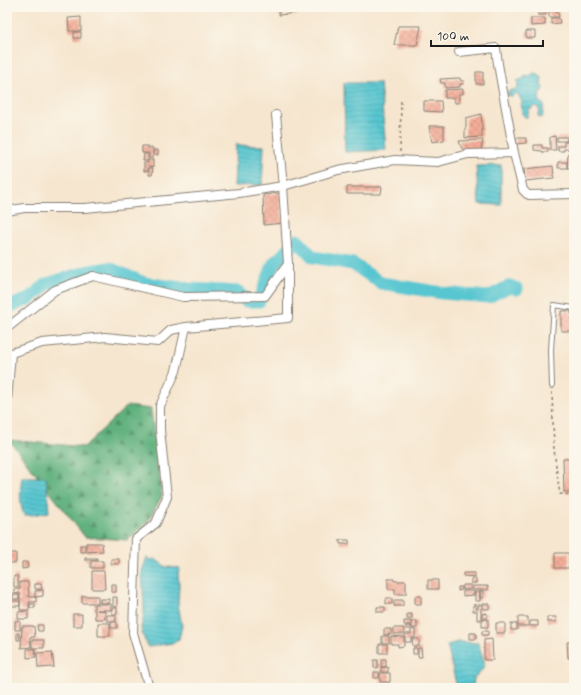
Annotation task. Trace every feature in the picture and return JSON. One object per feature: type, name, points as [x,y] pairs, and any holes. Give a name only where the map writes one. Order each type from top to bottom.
[{"type":"street","points":[[459,52],[496,48],[514,153],[522,187],[527,194],[574,194]]},
{"type":"street","points":[[7,401],[11,353],[42,343],[105,337],[158,342],[171,330],[186,327],[288,318],[288,264],[283,186],[276,115]]},
{"type":"street","points":[[7,211],[24,208],[85,208],[239,193],[283,186],[338,170],[395,160],[438,162],[468,154],[514,153]]},
{"type":"street","points":[[7,328],[54,290],[93,276],[183,297],[265,296],[288,264]]},
{"type":"street","points":[[149,688],[133,633],[136,539],[156,523],[167,497],[160,430],[160,406],[176,371],[186,327]]},
{"type":"lane","points":[[552,386],[551,350],[554,305],[574,308]]},
{"type":"path","points":[[400,160],[401,100]]},
{"type":"path","points":[[552,386],[554,449],[560,494],[574,495]]},
{"type":"green space","points":[[127,406],[151,409],[162,496],[147,523],[128,540],[85,537],[9,440],[84,447]]},
{"type":"water","points":[[533,73],[539,74],[542,78],[541,85],[544,88],[543,91],[540,91],[539,100],[544,105],[542,118],[538,115],[540,111],[536,106],[530,109],[526,118],[522,114],[522,102],[518,94],[516,93],[512,97],[509,95],[507,96],[508,92],[514,90],[518,86],[517,81],[525,78],[524,76],[526,75],[530,76]]},
{"type":"water","points":[[344,83],[380,83],[386,150],[345,152]]},
{"type":"water","points":[[236,145],[264,146],[262,185],[234,186]]},
{"type":"water","points":[[501,165],[501,205],[479,204],[476,166]]},
{"type":"water","points":[[22,477],[46,477],[49,512],[24,515],[20,496]]},
{"type":"water","points":[[147,557],[150,560],[155,559],[166,567],[180,568],[178,574],[178,604],[182,626],[179,639],[172,643],[148,647],[142,634],[141,627],[144,616],[142,571]]},
{"type":"water","points":[[458,642],[478,643],[485,664],[482,670],[474,678],[473,688],[457,688],[447,645]]},
{"type":"building","points":[[279,7],[296,7],[297,13],[279,15]]},
{"type":"building","points":[[314,7],[331,7],[331,10],[314,11]]},
{"type":"building","points":[[544,7],[551,7],[551,9],[544,10]]},
{"type":"building","points":[[549,11],[558,11],[559,17],[549,17]]},
{"type":"building","points":[[538,12],[546,12],[546,15],[538,15]]},
{"type":"building","points":[[574,14],[574,21],[569,21],[569,15]]},
{"type":"building","points":[[81,17],[81,31],[69,31],[68,18]]},
{"type":"building","points":[[531,18],[545,18],[545,25],[531,26]]},
{"type":"building","points":[[551,18],[559,18],[560,23],[551,24]]},
{"type":"building","points":[[398,26],[421,26],[417,45],[394,45]]},
{"type":"building","points":[[526,31],[535,31],[535,38],[526,38]]},
{"type":"building","points":[[74,32],[81,32],[81,38],[74,38]]},
{"type":"building","points":[[476,72],[483,72],[483,84],[476,84]]},
{"type":"building","points":[[460,78],[461,81],[464,81],[463,84],[460,84],[460,87],[445,88],[445,83],[441,83],[440,79]]},
{"type":"building","points":[[463,89],[463,94],[459,94],[459,103],[455,103],[454,98],[445,98],[445,90]]},
{"type":"building","points":[[424,101],[441,101],[442,112],[424,111]]},
{"type":"building","points":[[481,114],[482,137],[465,138],[466,118]]},
{"type":"building","points":[[429,126],[444,126],[444,140],[432,142]]},
{"type":"building","points":[[555,136],[556,150],[550,150],[550,137]]},
{"type":"building","points":[[557,137],[567,137],[567,141],[557,141]]},
{"type":"building","points":[[516,138],[526,138],[526,143],[516,144]]},
{"type":"building","points":[[483,140],[481,150],[462,149],[459,141]]},
{"type":"building","points":[[564,142],[569,142],[569,149],[558,151],[558,146],[564,146]]},
{"type":"building","points":[[534,145],[542,145],[542,148],[548,148],[548,152],[534,150]]},
{"type":"building","points":[[142,146],[153,148],[153,158],[149,158],[149,153],[142,153]]},
{"type":"building","points":[[154,150],[158,150],[158,155],[154,155]]},
{"type":"building","points":[[568,153],[574,154],[574,168],[567,168]]},
{"type":"building","points":[[144,154],[148,154],[148,161],[143,161]]},
{"type":"building","points":[[148,160],[153,160],[153,167],[148,167],[148,171],[144,171],[144,163],[148,163]]},
{"type":"building","points":[[558,162],[567,162],[567,168],[558,168]]},
{"type":"building","points":[[553,166],[554,178],[525,181],[524,169]]},
{"type":"building","points":[[149,168],[153,168],[152,175],[149,175]]},
{"type":"building","points":[[347,187],[382,187],[381,194],[347,194]]},
{"type":"building","points":[[280,193],[283,223],[264,225],[263,195]]},
{"type":"building","points":[[561,311],[571,311],[571,314],[574,314],[574,331],[561,331]]},
{"type":"building","points":[[563,459],[574,459],[574,492],[564,492]]},
{"type":"building","points":[[340,540],[349,540],[349,544],[340,544]]},
{"type":"building","points":[[86,543],[102,543],[103,551],[86,552]]},
{"type":"building","points":[[80,545],[85,545],[85,552],[80,552]]},
{"type":"building","points":[[9,553],[16,553],[16,563],[9,563]]},
{"type":"building","points":[[555,553],[569,553],[569,568],[555,568]]},
{"type":"building","points":[[85,558],[97,558],[97,560],[85,560]]},
{"type":"building","points":[[111,559],[119,559],[119,564],[111,564]]},
{"type":"building","points":[[91,561],[103,561],[103,568],[91,568]]},
{"type":"building","points":[[22,562],[27,562],[28,568],[22,569]]},
{"type":"building","points":[[92,571],[104,571],[105,589],[92,589]]},
{"type":"building","points":[[463,573],[475,573],[475,577],[463,576]]},
{"type":"building","points":[[14,576],[18,576],[18,587],[14,587]]},
{"type":"building","points":[[388,579],[394,579],[394,581],[406,581],[406,594],[395,594],[395,589],[388,589]]},
{"type":"building","points":[[471,579],[476,579],[476,583],[471,583]]},
{"type":"building","points":[[428,580],[438,580],[438,589],[428,589]]},
{"type":"building","points":[[20,582],[28,582],[29,597],[36,597],[36,602],[29,602],[29,610],[20,610],[20,593],[14,594],[14,589],[20,589]]},
{"type":"building","points":[[35,584],[41,584],[42,589],[35,589]]},
{"type":"building","points":[[111,584],[116,584],[116,592],[111,592]]},
{"type":"building","points":[[463,585],[471,585],[471,589],[463,590]]},
{"type":"building","points":[[473,586],[488,586],[488,590],[473,590]]},
{"type":"building","points":[[458,587],[462,587],[462,590],[458,591]]},
{"type":"building","points":[[43,590],[43,596],[35,597],[35,591]]},
{"type":"building","points":[[463,591],[474,591],[474,595],[463,596]]},
{"type":"building","points":[[480,591],[483,591],[483,598],[480,598]]},
{"type":"building","points":[[475,592],[480,592],[480,601],[475,601]]},
{"type":"building","points":[[13,595],[19,595],[19,599],[13,599]]},
{"type":"building","points":[[82,596],[98,596],[98,603],[82,603]]},
{"type":"building","points":[[415,596],[421,596],[421,604],[415,604]]},
{"type":"building","points":[[113,597],[117,597],[117,607],[113,607]]},
{"type":"building","points":[[386,598],[392,598],[392,604],[386,604]]},
{"type":"building","points":[[100,599],[109,599],[109,603],[100,603]]},
{"type":"building","points":[[394,600],[403,600],[403,606],[394,606]]},
{"type":"building","points":[[11,601],[20,601],[20,606],[11,606]]},
{"type":"building","points":[[30,604],[35,604],[35,608],[30,608]]},
{"type":"building","points":[[94,604],[111,604],[111,610],[97,610],[105,611],[105,619],[95,619]]},
{"type":"building","points":[[476,604],[476,609],[478,609],[478,605],[482,605],[481,620],[477,620],[477,611],[473,611],[473,605]]},
{"type":"building","points":[[483,604],[489,604],[489,609],[483,609]]},
{"type":"building","points":[[377,607],[385,607],[385,612],[377,612]]},
{"type":"building","points":[[112,608],[117,608],[117,614],[112,614]]},
{"type":"building","points":[[28,611],[28,619],[18,619],[18,612]]},
{"type":"building","points":[[487,613],[487,618],[482,618],[482,614]]},
{"type":"building","points":[[73,614],[82,614],[82,626],[73,626]]},
{"type":"building","points":[[407,614],[412,614],[412,619],[407,619]]},
{"type":"building","points":[[107,615],[116,615],[116,621],[107,621]]},
{"type":"building","points":[[518,617],[528,617],[528,626],[518,626]]},
{"type":"building","points":[[547,617],[556,617],[556,622],[547,622]]},
{"type":"building","points":[[488,619],[488,627],[482,627],[482,620]]},
{"type":"building","points":[[15,621],[20,621],[20,630],[15,630]]},
{"type":"building","points":[[404,621],[411,621],[411,625],[404,625]]},
{"type":"building","points":[[412,621],[417,621],[417,628],[412,628]]},
{"type":"building","points":[[530,621],[538,621],[538,626],[530,626]]},
{"type":"building","points":[[111,622],[117,622],[117,628],[111,628]]},
{"type":"building","points":[[98,623],[110,623],[110,636],[98,636]]},
{"type":"building","points":[[496,623],[505,623],[505,633],[496,633]]},
{"type":"building","points":[[511,624],[517,624],[517,630],[511,630]]},
{"type":"building","points":[[37,625],[43,625],[43,631],[38,631]]},
{"type":"building","points":[[22,626],[34,626],[35,637],[30,637],[31,647],[21,648]]},
{"type":"building","points":[[406,626],[411,626],[411,629],[406,629]]},
{"type":"building","points":[[393,628],[404,628],[404,634],[393,634]]},
{"type":"building","points":[[384,629],[391,629],[391,634],[384,635]]},
{"type":"building","points":[[415,629],[415,638],[411,638],[411,642],[405,642],[405,634],[411,634],[411,630]]},
{"type":"building","points":[[482,631],[488,631],[488,635],[482,635]]},
{"type":"building","points":[[17,633],[19,633],[20,640],[17,640]]},
{"type":"building","points":[[470,633],[476,633],[476,639],[470,639]]},
{"type":"building","points":[[382,636],[389,636],[389,643],[382,643]]},
{"type":"building","points":[[391,636],[404,637],[404,646],[398,647],[398,644],[391,644]]},
{"type":"building","points":[[412,639],[419,639],[419,646],[413,646]]},
{"type":"building","points":[[492,639],[493,660],[484,660],[484,640]]},
{"type":"building","points":[[32,640],[44,640],[44,648],[32,648]]},
{"type":"building","points":[[567,642],[574,642],[574,658],[568,658]]},
{"type":"building","points":[[379,644],[387,644],[387,653],[379,653]]},
{"type":"building","points":[[413,648],[417,648],[417,654],[413,654]]},
{"type":"building","points":[[418,648],[421,648],[422,657],[418,657]]},
{"type":"building","points":[[27,649],[35,649],[36,657],[27,658]]},
{"type":"building","points":[[52,652],[54,667],[38,668],[37,653]]},
{"type":"building","points":[[381,659],[386,659],[386,667],[381,667]]},
{"type":"building","points":[[374,660],[378,660],[378,668],[374,668]]},
{"type":"building","points":[[381,667],[388,667],[388,672],[381,672]]},
{"type":"building","points":[[374,672],[379,672],[379,678],[374,678]]},
{"type":"building","points":[[380,673],[390,673],[390,682],[380,682]]},
{"type":"building","points":[[384,684],[390,684],[390,688],[384,688]]},
{"type":"waterway","points":[[7,308],[29,299],[47,284],[90,271],[109,268],[144,283],[189,289],[239,292],[246,301],[259,301],[274,263],[297,240],[313,257],[353,264],[381,283],[442,293],[488,297],[510,286],[517,289]]}]
